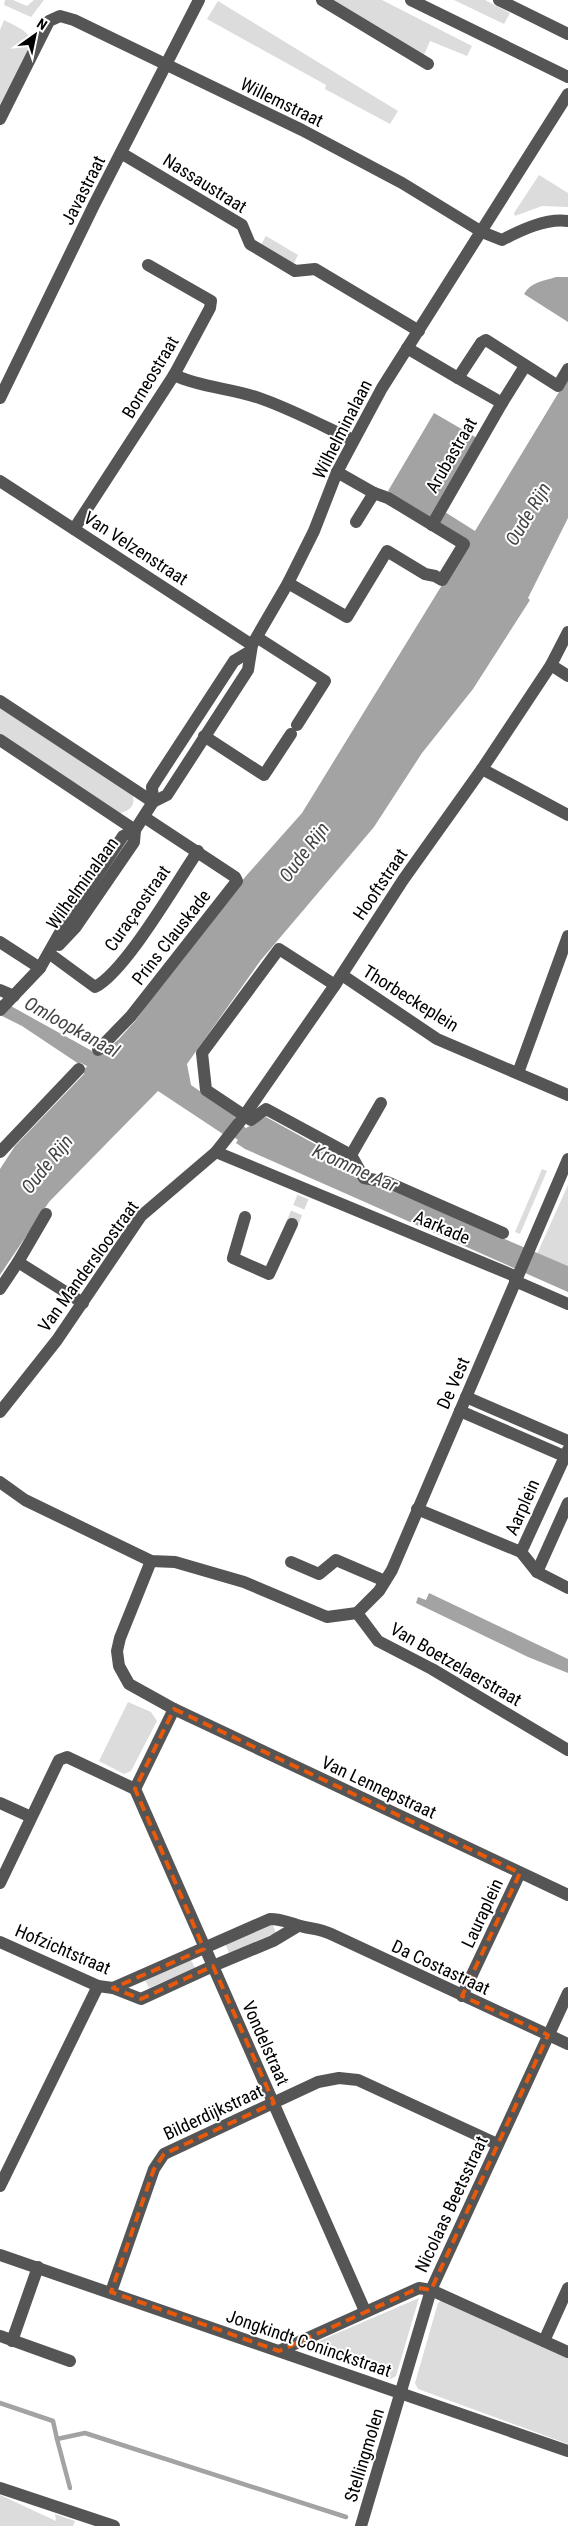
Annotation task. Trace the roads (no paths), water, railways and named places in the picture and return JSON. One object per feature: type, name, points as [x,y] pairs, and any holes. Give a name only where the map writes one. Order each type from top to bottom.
[{"type":"street","name":"Javastraat","points":[[1,395],[164,65],[199,0]]},
{"type":"street","points":[[322,0],[428,64]]},
{"type":"street","points":[[411,0],[568,77]]},
{"type":"street","points":[[499,0],[568,34]]},
{"type":"street","name":"Willemstraat","points":[[0,119],[49,20],[60,16],[74,20],[302,130],[402,183],[482,232]]},
{"type":"street","name":"Wilhelminalaan","points":[[0,1010],[75,928],[134,842],[135,830],[153,802],[167,795],[248,670],[253,645],[288,583],[314,531],[338,472],[354,440],[407,348],[482,232],[566,96]]},
{"type":"street","name":"Nassaustraat","points":[[121,153],[242,224],[250,244],[295,271],[315,270],[419,331]]},
{"type":"street","points":[[482,232],[502,240],[520,230],[544,223],[568,221]]},
{"type":"street","name":"Borneostraat","points":[[74,529],[174,376],[210,308],[211,301],[148,266]]},
{"type":"street","points":[[458,378],[481,343],[486,340],[558,386],[568,370]]},
{"type":"street","points":[[407,348],[502,403]]},
{"type":"street","name":"Arubastraat","points":[[432,525],[525,366]]},
{"type":"street","points":[[174,376],[191,383],[230,390],[262,399],[354,440]]},
{"type":"street","points":[[288,583],[346,617],[387,552],[425,574],[442,580],[464,544],[388,498],[374,493],[338,472]]},
{"type":"street","name":"Van Velzenstraat","points":[[0,482],[253,645],[329,678],[264,775],[204,736]]},
{"type":"street","points":[[356,522],[374,493]]},
{"type":"street","name":"Hooftstraat","points":[[216,1152],[243,1117],[338,980],[403,880],[482,770],[551,665],[568,632]]},
{"type":"street","name":"Wilhelminalaan","points":[[153,802],[152,787],[157,779],[234,661],[253,645]]},
{"type":"street","points":[[551,665],[568,676]]},
{"type":"street","points":[[0,701],[153,802]]},
{"type":"street","points":[[0,740],[135,830]]},
{"type":"street","points":[[482,770],[568,815]]},
{"type":"street","points":[[144,817],[198,851]]},
{"type":"street","name":"Curaçaostraat","points":[[50,954],[95,987],[105,982],[138,940],[198,851]]},
{"type":"street","name":"Prins Clauskade","points":[[98,1050],[131,1016],[237,881],[235,877],[198,851]]},
{"type":"street","points":[[518,1073],[568,936]]},
{"type":"street","points":[[0,942],[40,968]]},
{"type":"street","name":"Thorbeckeplein","points":[[243,1117],[206,1090],[202,1053],[279,949],[338,980],[437,1039],[568,1094]]},
{"type":"street","points":[[0,990],[14,996]]},
{"type":"street","points":[[0,1152],[79,1069]]},
{"type":"street","points":[[351,1155],[381,1102]]},
{"type":"street","points":[[243,1117],[251,1120],[266,1110],[351,1155],[364,1178],[387,1182],[503,1233]]},
{"type":"street","name":"Aarkade","points":[[216,1152],[305,1193],[516,1279],[568,1304]]},
{"type":"street","name":"Van Mandersloostraat","points":[[0,1412],[57,1340],[141,1216],[178,1182],[216,1152]]},
{"type":"street","name":"De Vest","points":[[356,1613],[370,1601],[385,1582],[568,1159]]},
{"type":"street","points":[[0,1289],[46,1214]]},
{"type":"street","points":[[245,1217],[233,1258],[269,1274],[292,1224]]},
{"type":"street","points":[[18,1262],[83,1303]]},
{"type":"street","points":[[466,1397],[529,1422],[568,1441]]},
{"type":"street","name":"Aarplein","points":[[417,1509],[521,1552],[566,1453],[519,1436],[460,1411]]},
{"type":"street","points":[[519,1436],[529,1422]]},
{"type":"street","points":[[0,1482],[25,1500],[150,1561],[163,1560],[184,1564],[244,1582],[327,1616],[356,1613]]},
{"type":"street","points":[[537,1572],[568,1503]]},
{"type":"street","points":[[521,1552],[537,1572],[568,1588]]},
{"type":"street","points":[[291,1562],[319,1574],[336,1560],[385,1582]]},
{"type":"street","name":"Van Lennepstraat","points":[[150,1561],[120,1638],[117,1651],[119,1666],[129,1684],[174,1709],[568,1895]]},
{"type":"street","name":"Van Boetzelaerstraat","points":[[356,1613],[378,1641],[432,1669],[568,1750]]},
{"type":"street","points":[[0,1882],[59,1760],[66,1756],[135,1789],[174,1709]]},
{"type":"street","name":"Vondelstraat","points":[[135,1789],[365,2311]]},
{"type":"street","points":[[0,1803],[31,1817]]},
{"type":"street","name":"Lauraplein","points":[[462,1996],[520,1873]]},
{"type":"street","name":"Da Costastraat","points":[[204,1949],[270,1919],[283,1919],[298,1926],[315,1927],[568,2044]]},
{"type":"street","points":[[213,1966],[274,1942],[298,1926]]},
{"type":"street","name":"Hofzichtstraat","points":[[0,1942],[98,1986],[113,1988],[141,2000],[213,1966]]},
{"type":"street","name":"Hofzichtstraat","points":[[113,1988],[204,1949]]},
{"type":"street","points":[[0,2186],[98,1986]]},
{"type":"street","points":[[548,2035],[568,1993]]},
{"type":"street","name":"Nicolaas Beetsstraat","points":[[402,2394],[431,2290],[548,2035]]},
{"type":"street","name":"Bilderdijkstraat","points":[[111,2292],[154,2169],[164,2154],[318,2082],[339,2078],[358,2080],[497,2144]]},
{"type":"street","name":"Jongkindt Coninckstraat","points":[[0,2254],[568,2451]]},
{"type":"street","points":[[38,2268],[6,2338],[70,2361]]},
{"type":"street","points":[[279,2351],[419,2288],[431,2290],[568,2352]]},
{"type":"street","points":[[544,2341],[568,2288]]},
{"type":"street","name":"Stellingmolen","points":[[361,2526],[402,2394]]},
{"type":"street","points":[[0,2488],[82,2521],[114,2526]]},
{"type":"water","points":[[556,277],[568,277],[568,322],[524,294],[534,284]]},
{"type":"water","name":"Oude Rijn","points":[[568,377],[568,518],[528,598],[530,600],[473,689],[422,753],[374,827],[261,960],[187,1064],[191,1085],[236,1116],[234,1119],[246,1128],[266,1117],[331,1153],[336,1167],[568,1266],[568,1292],[245,1149],[236,1143],[238,1140],[226,1131],[223,1134],[158,1091],[49,1202],[0,1275],[0,1169],[15,1146],[84,1074],[83,1070],[119,1039],[136,1020],[188,948],[246,876],[302,813],[469,541],[388,491],[434,413],[477,438],[437,507],[475,531]]},
{"type":"water","points":[[0,1000],[92,1051],[79,1064],[22,1026],[0,1015]]},
{"type":"water","points":[[429,1593],[568,1659],[568,1673],[528,1657],[416,1603],[418,1597],[426,1600]]},
{"type":"waterway","name":"Omloopkanaal","points":[[69,1047],[110,1071]]},
{"type":"waterway","points":[[0,2403],[53,2421],[57,2439],[85,2433],[346,2517]]},
{"type":"waterway","points":[[57,2439],[70,2488]]},
{"type":"tunnel","points":[[292,1224],[303,1197]]},
{"type":"water label","name":"Kromme Aar","points":[[355,1168]]}]
